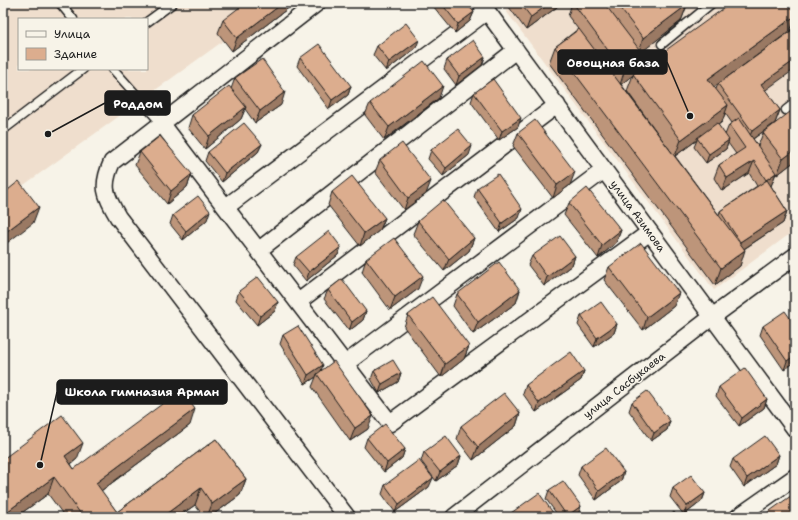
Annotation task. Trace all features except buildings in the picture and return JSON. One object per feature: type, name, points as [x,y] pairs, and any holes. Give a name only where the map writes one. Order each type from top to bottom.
[{"type":"street","points":[[317,3],[112,162],[106,174],[104,189],[109,202],[118,217],[347,517]]},
{"type":"street","points":[[226,207],[484,7]]},
{"type":"street","name":"улица Азимова","points":[[484,7],[795,429]]},
{"type":"street","points":[[259,250],[516,50]]},
{"type":"street","points":[[298,302],[557,105]]},
{"type":"street","points":[[162,124],[390,423],[650,232]]},
{"type":"street","points":[[345,364],[604,170]]},
{"type":"street","name":"улица Сасбукаева","points":[[454,517],[712,317],[795,256]]},
{"type":"street","points":[[738,517],[795,477]]},
{"type":"lane","points":[[60,3],[72,18]]},
{"type":"lane","points":[[148,21],[173,3]]},
{"type":"lane","points":[[662,44],[712,3]]},
{"type":"lane","points":[[3,130],[82,70]]},
{"type":"lane","points":[[114,70],[162,124]]},
{"type":"lane","points":[[786,110],[795,103]]},
{"type":"shaded area","points":[[3,3],[276,3],[3,200]]},
{"type":"shaded area","points":[[500,3],[795,3],[795,230],[714,290]]},
{"type":"place","name":"Овощная база","points":[[690,116]]},
{"type":"place","name":"Роддом","points":[[48,134]]},
{"type":"place","name":"Школа гимназия Арман","points":[[40,465]]}]
